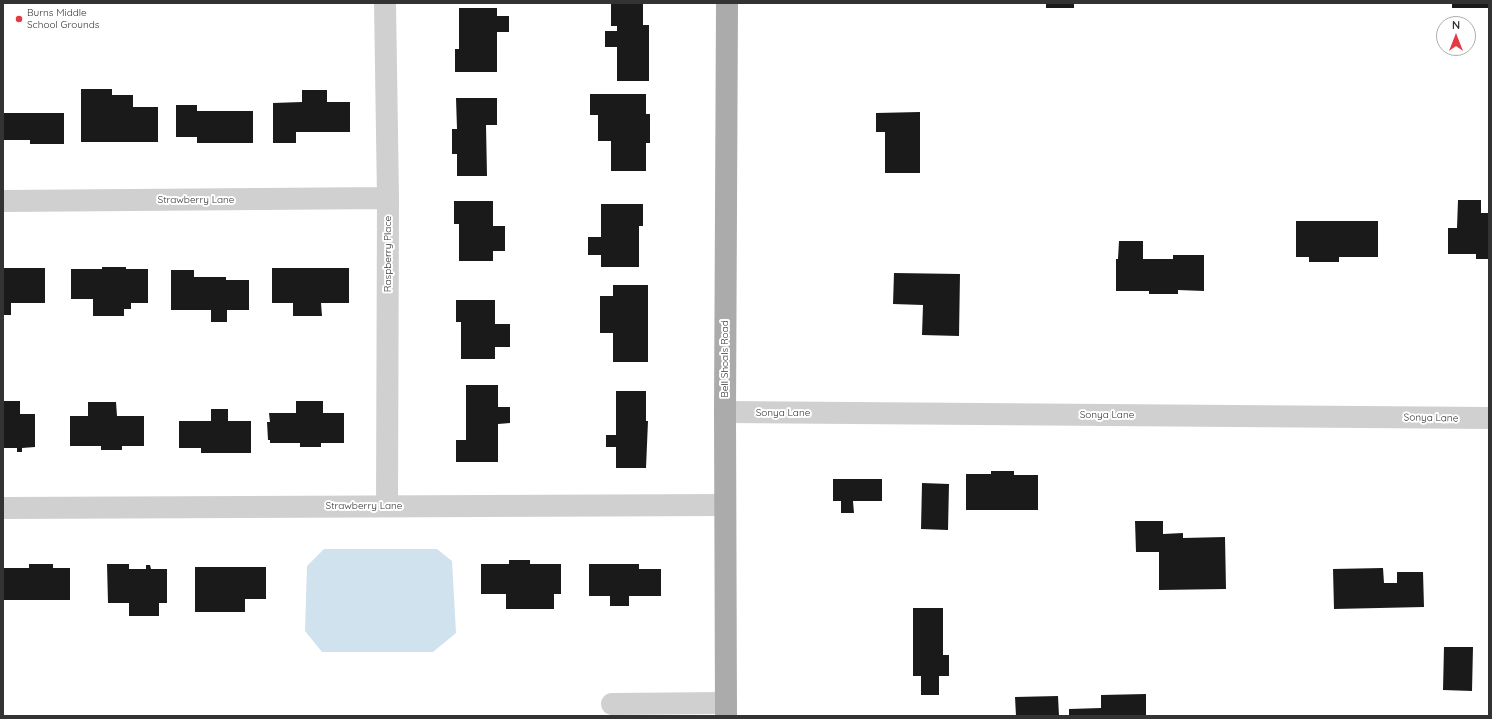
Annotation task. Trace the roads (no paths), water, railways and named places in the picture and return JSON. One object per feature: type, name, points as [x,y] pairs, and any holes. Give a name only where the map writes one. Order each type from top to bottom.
[{"type":"main road","name":"Bell Shoals Road","points":[[726,709],[725,412],[727,3]]},
{"type":"street","name":"Raspberry Place","points":[[385,3],[388,198],[387,506]]},
{"type":"street","name":"Strawberry Lane","points":[[3,201],[388,198]]},
{"type":"street","name":"Sonya Lane","points":[[725,412],[1489,418]]},
{"type":"street","name":"Strawberry Lane","points":[[3,508],[725,505]]},
{"type":"street","points":[[612,704],[726,709]]},
{"type":"water","points":[[324,549],[437,549],[452,561],[456,633],[433,652],[322,652],[305,631],[307,566]]},
{"type":"place","name":"Burns Middle School Grounds","points":[[19,19]]}]
